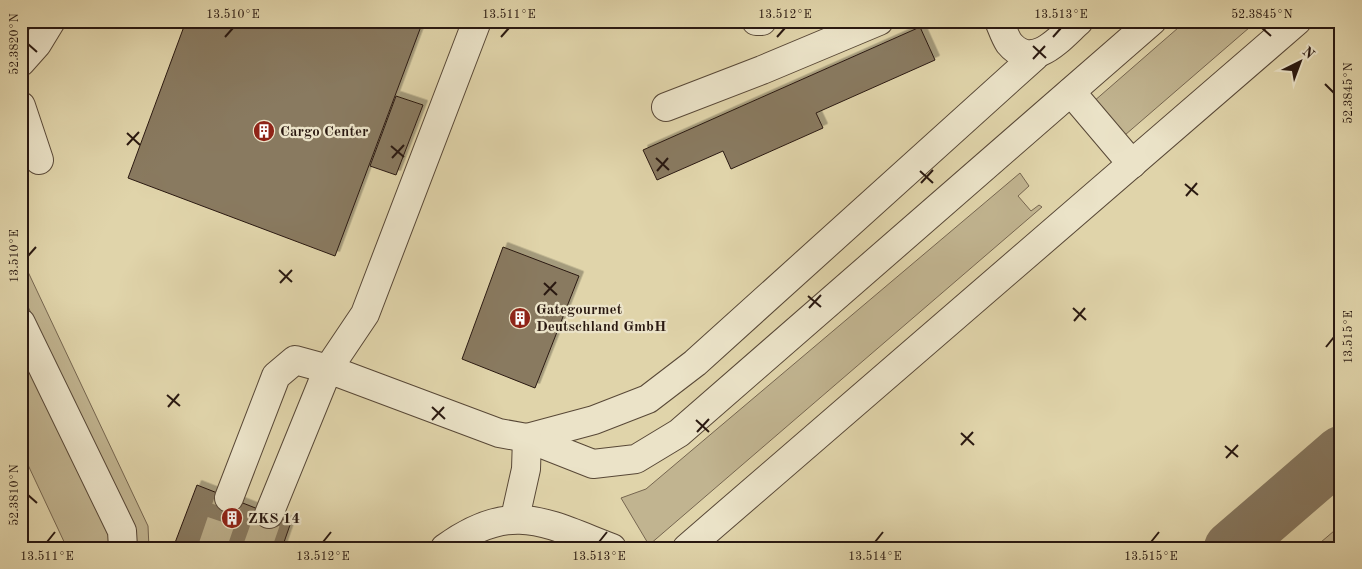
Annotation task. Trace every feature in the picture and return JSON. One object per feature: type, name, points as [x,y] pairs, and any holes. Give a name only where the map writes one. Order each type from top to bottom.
[{"type":"street","points":[[29,53],[51,21]]},
{"type":"street","points":[[269,514],[328,369],[365,314],[477,21]]},
{"type":"street","points":[[756,21],[762,21]]},
{"type":"street","points":[[666,107],[762,70],[879,21]]},
{"type":"street","points":[[999,21],[1009,43],[1026,56],[1035,56]]},
{"type":"street","points":[[527,438],[594,420],[648,399],[695,363],[1035,56],[1047,50],[1079,21]]},
{"type":"street","points":[[229,498],[276,376],[295,360],[328,369],[499,433],[527,438],[593,464],[636,459],[679,433],[1152,21]]},
{"type":"street","points":[[687,548],[1297,21]]},
{"type":"street","points":[[1071,92],[1132,164]]},
{"type":"street","points":[[21,106],[39,160]]},
{"type":"street","points":[[22,325],[122,531],[123,548]]},
{"type":"street","points":[[515,518],[526,469],[527,438]]},
{"type":"street","points":[[446,548],[464,534],[492,523],[515,518],[544,522],[612,548]]},
{"type":"shaded area","points":[[1186,21],[1257,21],[1125,135],[1116,131],[1093,102]]},
{"type":"shaded area","points":[[1020,173],[1029,186],[1018,196],[1031,211],[1039,205],[1042,207],[649,545],[621,498],[646,489]]},
{"type":"shaded area","points":[[21,257],[148,526],[149,548],[135,548],[129,519],[21,292]]},
{"type":"shaded area","points":[[21,360],[34,371],[111,534],[112,548],[67,548],[21,450]]},
{"type":"shaded area","points":[[1341,525],[1341,548],[1314,548]]},
{"type":"building","name":"Cargo Center","points":[[186,21],[423,21],[335,256],[128,178]]},
{"type":"building","points":[[920,27],[935,60],[816,113],[823,128],[731,169],[723,151],[657,180],[643,150]]},
{"type":"building","points":[[396,96],[423,105],[396,175],[370,166]]},
{"type":"building","name":"Gategourmet Deutschland GmbH","points":[[503,247],[579,276],[535,388],[462,359]]},
{"type":"building","name":"ZKS 14","points":[[197,485],[291,522],[282,548],[173,548]]},
{"type":"taxiway","points":[[1231,548],[1341,453]]},
{"type":"tunnel","points":[[212,548],[229,498]]},
{"type":"tunnel","points":[[257,548],[269,514]]},
{"type":"place","name":"Cargo Center","points":[[264,131]]},
{"type":"place","name":"Gategourmet Deutschland GmbH","points":[[520,318]]},
{"type":"place","name":"ZKS 14","points":[[232,518]]}]
